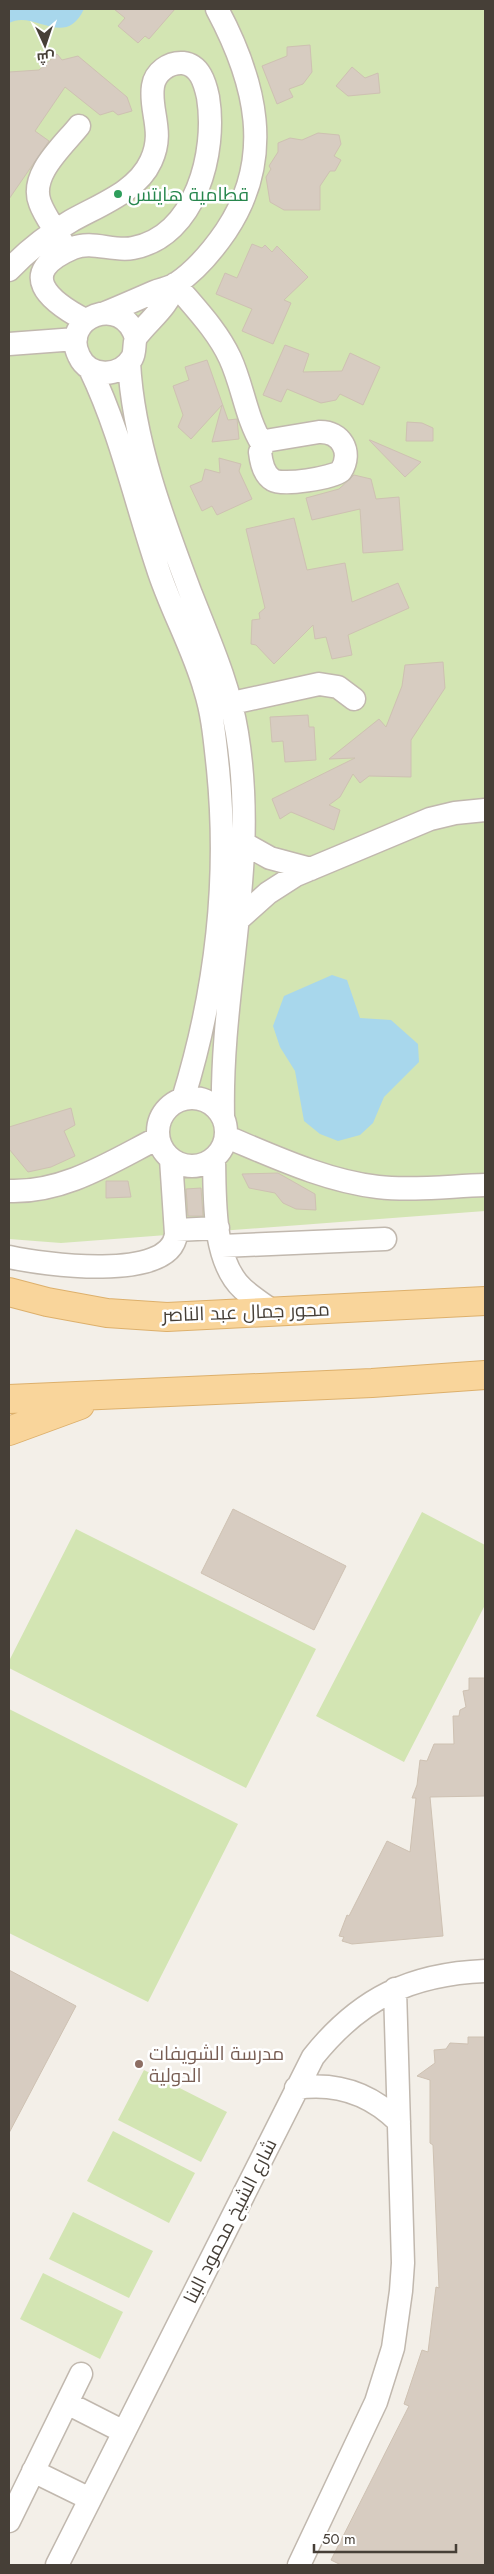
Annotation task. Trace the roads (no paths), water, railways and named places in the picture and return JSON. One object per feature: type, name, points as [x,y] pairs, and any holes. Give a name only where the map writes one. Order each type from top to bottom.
[{"type":"main road","name":"محور جمال عبد الناصر","points":[[9,1292],[47,1302],[107,1313],[168,1317],[485,1301]]},
{"type":"main road","points":[[9,1399],[372,1383],[485,1375]]},
{"type":"main road","points":[[9,1431],[109,1396]]},
{"type":"street","points":[[182,1098],[196,1056],[211,985],[219,917],[222,837],[215,746],[206,691],[158,569],[110,416],[90,369],[78,356],[89,324],[175,284],[210,253],[240,208],[255,163],[257,139],[255,115],[248,80],[236,46],[217,9]]},
{"type":"street","points":[[42,286],[44,270],[66,252],[80,246],[119,249],[142,246],[166,232],[187,210],[200,180],[210,127],[204,84],[197,70],[192,66],[178,63],[159,73],[153,86],[157,134],[151,161],[135,182],[88,213],[56,230],[11,267],[42,286],[66,310],[89,324]]},
{"type":"street","points":[[66,252],[40,203],[38,186],[44,170],[79,126]]},
{"type":"street","points":[[88,213],[95,246]]},
{"type":"street","points":[[136,338],[165,307],[175,284]]},
{"type":"street","points":[[175,284],[211,326],[227,352],[240,381],[252,425],[262,444]]},
{"type":"street","points":[[9,344],[122,317],[133,330],[136,338],[136,347],[129,362],[121,369],[110,373],[100,373],[90,369]]},
{"type":"street","points":[[129,362],[137,422],[161,509],[232,702],[242,778],[245,844],[240,918],[223,1059],[225,1126],[220,1153],[214,1159],[192,1167],[181,1165],[171,1159],[160,1146],[158,1138],[160,1118],[173,1103],[182,1098],[194,1097],[206,1100],[216,1107],[225,1126],[308,1169],[357,1184],[401,1188],[485,1185]]},
{"type":"street","points":[[232,702],[319,684],[338,687],[354,699]]},
{"type":"street","points":[[240,918],[282,884],[312,869],[430,820],[455,813],[485,810]]},
{"type":"street","points":[[245,844],[270,858],[312,869]]},
{"type":"street","points":[[9,1191],[44,1188],[71,1181],[158,1138]]},
{"type":"street","points":[[9,1257],[71,1266],[133,1263],[152,1260],[164,1255],[172,1246],[176,1230],[171,1159]]},
{"type":"street","points":[[214,1159],[220,1237],[231,1275],[242,1289],[274,1312]]},
{"type":"street","points":[[176,1230],[220,1237],[385,1239]]},
{"type":"street","name":"شارع الشيخ محمود البنا","points":[[57,2565],[296,2088],[314,2056],[336,2029],[364,2006],[395,1989],[430,1977],[485,1971]]},
{"type":"street","points":[[299,2565],[364,2428],[382,2384],[392,2348],[400,2301],[403,2263],[395,1989]]},
{"type":"street","points":[[296,2088],[324,2086],[352,2091],[378,2103],[399,2122]]},
{"type":"street","points":[[9,2521],[81,2374]]},
{"type":"street","points":[[67,2403],[124,2432]]},
{"type":"street","points":[[33,2471],[90,2499]]},
{"type":"water","points":[[9,9],[84,9],[76,21],[68,27],[59,28],[19,20],[9,23]]},
{"type":"water","points":[[332,975],[347,980],[360,1018],[391,1020],[418,1044],[419,1062],[384,1097],[373,1123],[360,1135],[338,1141],[320,1134],[304,1121],[295,1071],[280,1047],[273,1026],[284,996]]},
{"type":"place","name":"قطامية هايتس","points":[[118,194]]},
{"type":"place","name":"مدرسة الشويفات الدولية","points":[[139,2064]]}]
